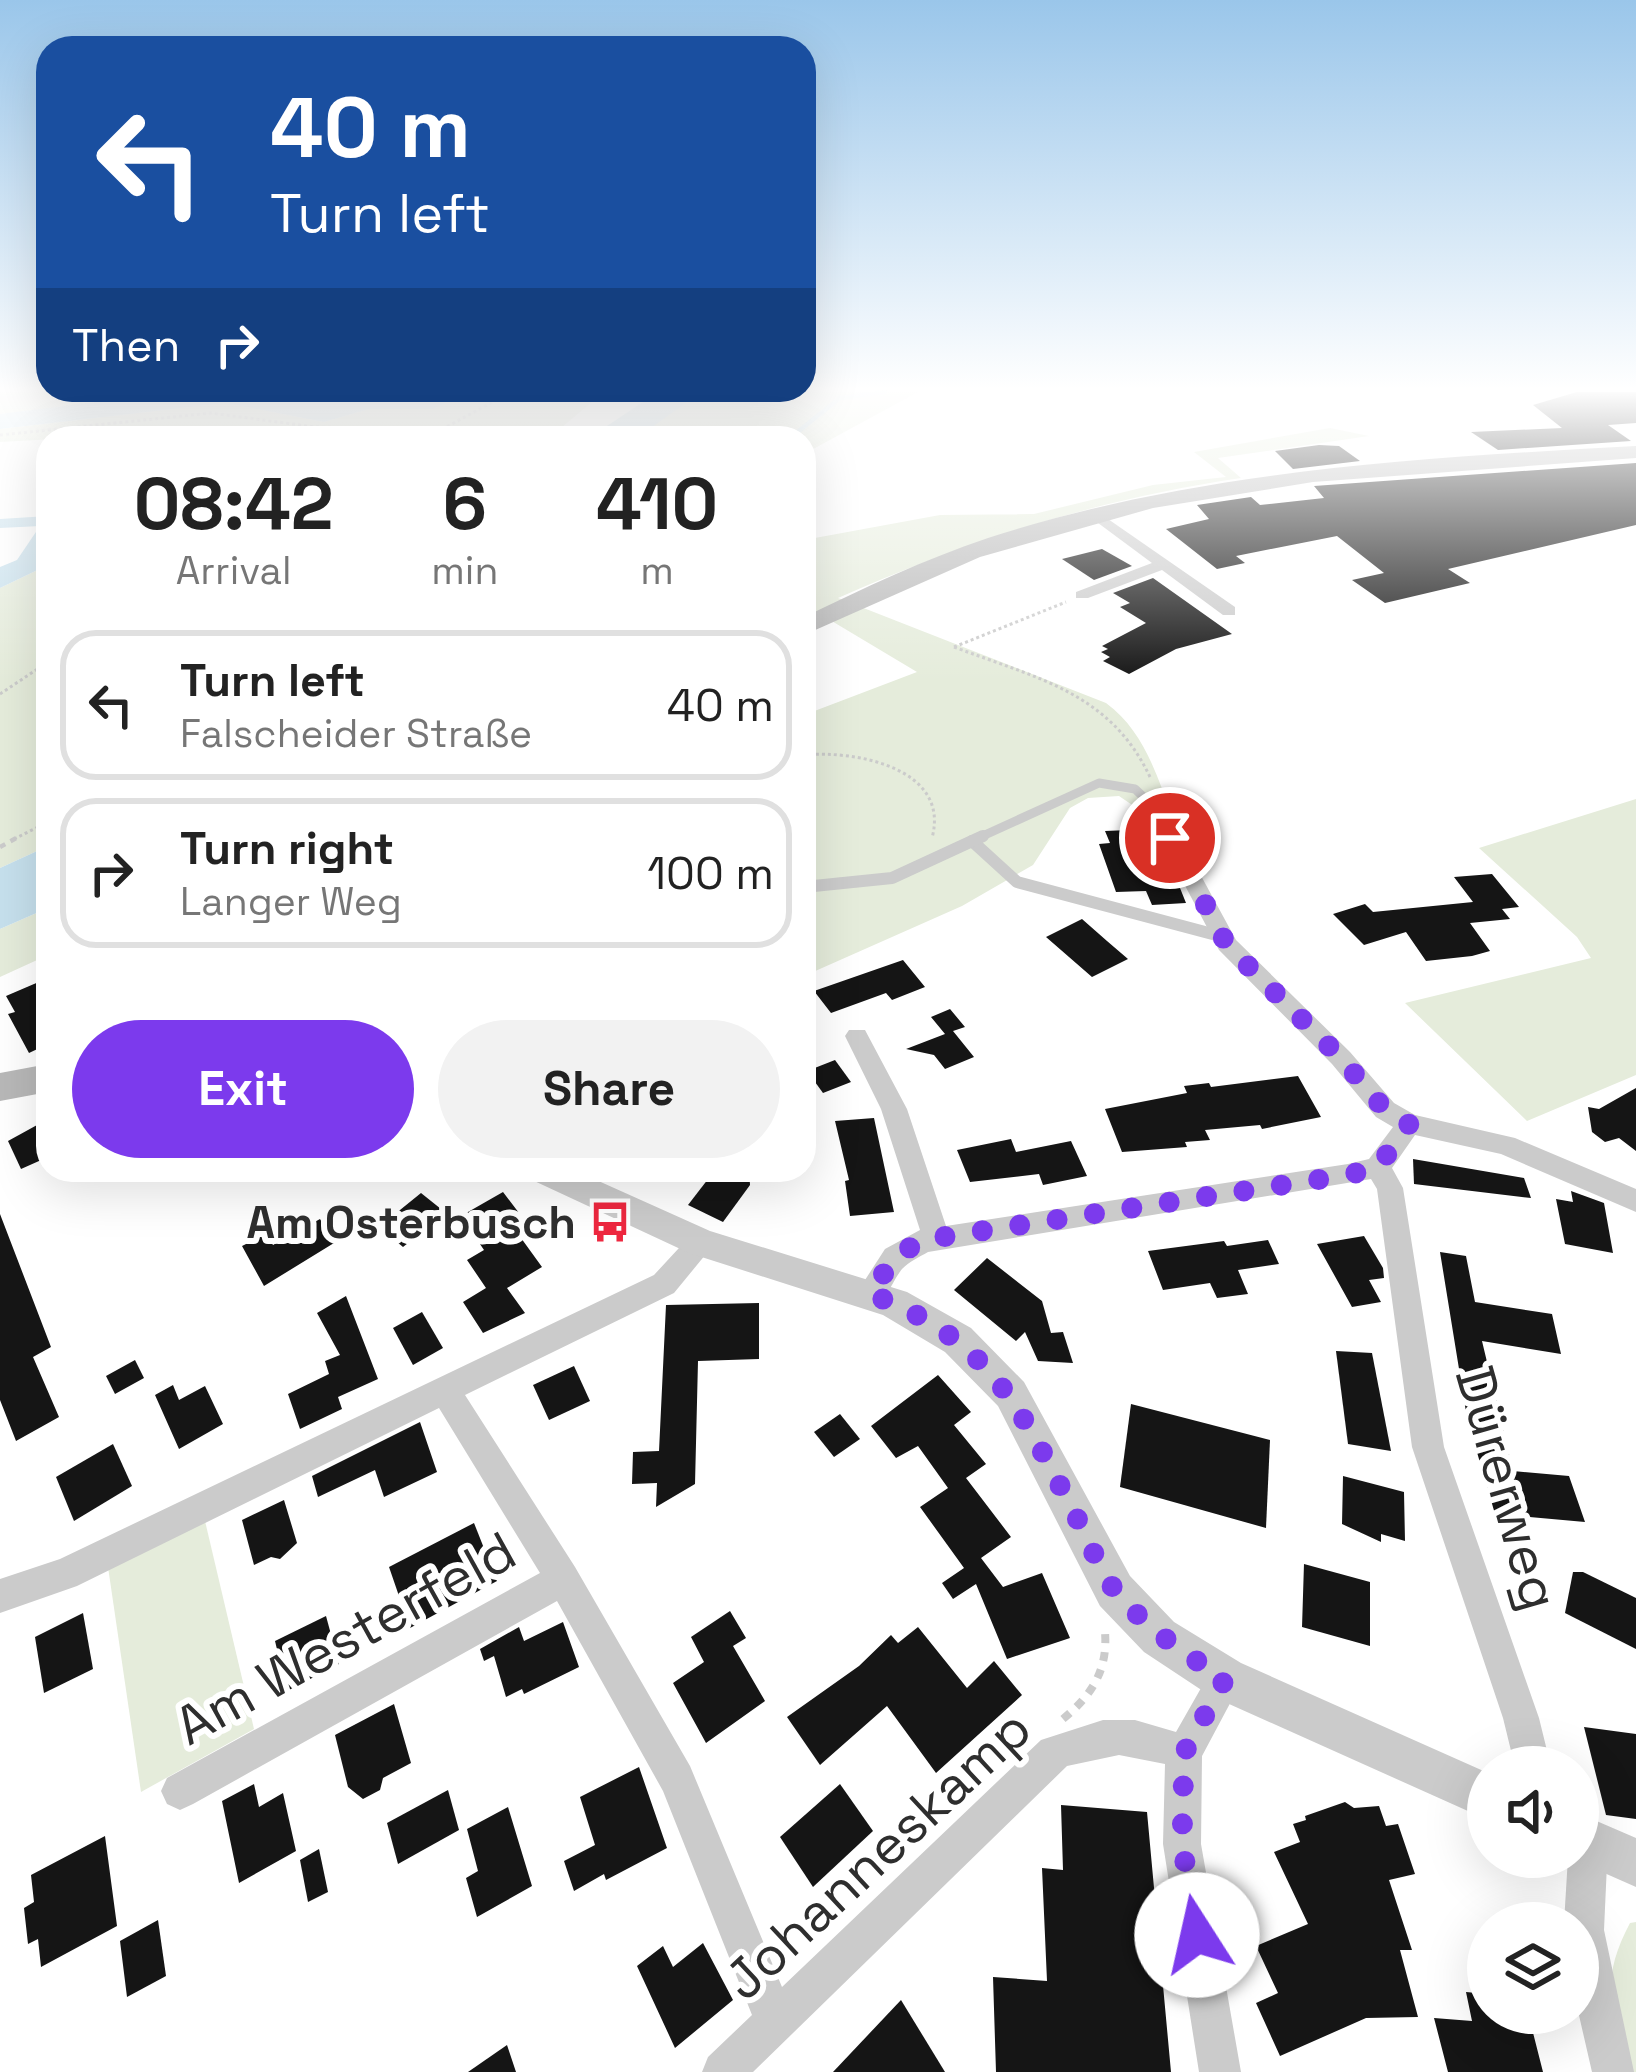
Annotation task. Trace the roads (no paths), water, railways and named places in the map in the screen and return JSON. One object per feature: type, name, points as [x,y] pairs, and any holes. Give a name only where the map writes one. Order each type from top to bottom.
[{"type":"main road","points":[[816,622],[993,544],[1095,514],[1220,489]]},
{"type":"main road","points":[[0,1087],[36,1080]]},
{"type":"street","points":[[1095,514],[1229,611]]},
{"type":"street","points":[[1082,595],[1166,563]]},
{"type":"street","points":[[1153,806],[1220,936],[1385,1110],[1409,1124],[1506,1145],[1636,1201]]},
{"type":"street","points":[[857,1036],[894,1109],[937,1239]]},
{"type":"street","points":[[870,1294],[895,1257],[922,1240],[1378,1167],[1409,1124]]},
{"type":"street","name":"Dürerweg","points":[[1378,1167],[1390,1188],[1428,1447],[1528,1746]]},
{"type":"street","points":[[568,1182],[701,1243],[870,1294],[919,1315],[984,1363],[1011,1394],[1115,1591],[1159,1637],[1225,1679],[1467,1788]]},
{"type":"street","points":[[0,1596],[65,1574],[664,1284],[701,1243]]},
{"type":"street","name":"Am Westerfeld","points":[[445,1390],[563,1579],[677,1779],[776,2020]]},
{"type":"street","name":"Am Westerfeld","points":[[180,1791],[563,1579]]},
{"type":"street","points":[[1220,2072],[1182,1844],[1184,1753],[1225,1679]]},
{"type":"street","name":"Johanneskamp","points":[[723,2072],[1054,1753],[1082,1739],[1115,1734],[1184,1753]]},
{"type":"street","points":[[1599,1846],[1636,1864]]},
{"type":"street","points":[[1581,1878],[1585,1949],[1613,2072]]},
{"type":"lane","points":[[816,887],[858,885],[934,860],[1099,783],[1135,789],[1153,806]]},
{"type":"lane","points":[[972,842],[1017,882],[1220,936]]},
{"type":"water","points":[[36,517],[36,526],[0,528],[0,519]]},
{"type":"water","points":[[36,532],[36,571],[0,588],[0,567],[17,560]]},
{"type":"water","points":[[36,852],[36,913],[0,929],[0,868]]},
{"type":"place","name":"Am Osterbusch","points":[[610,1222]]}]
